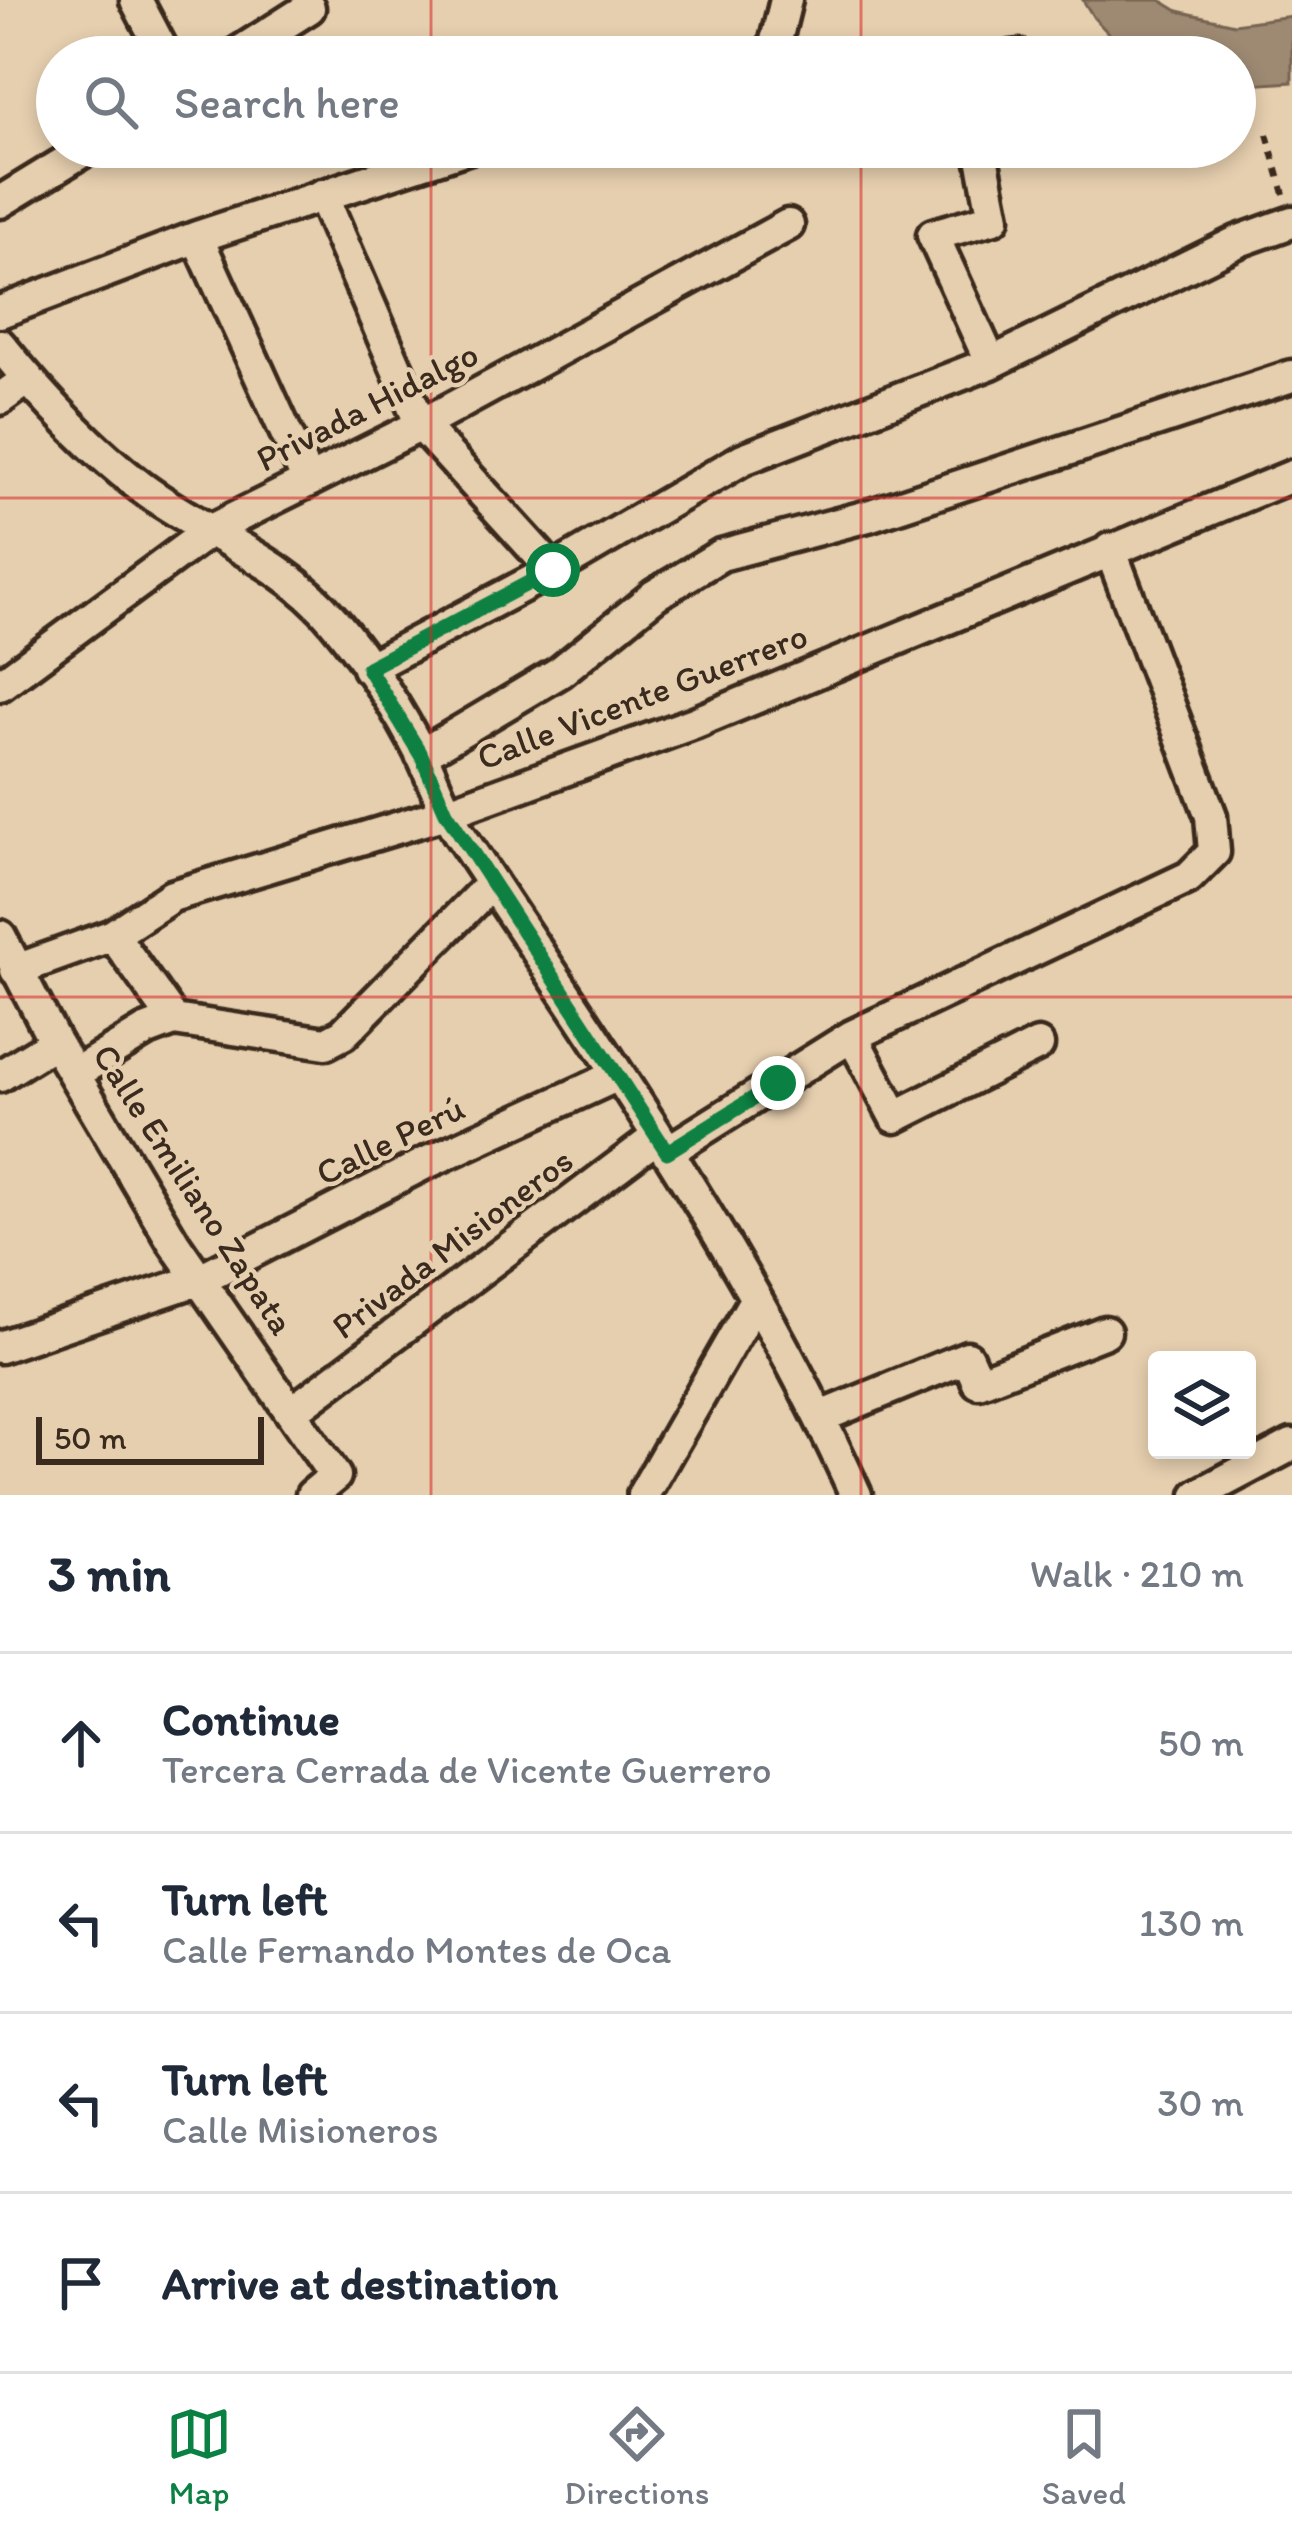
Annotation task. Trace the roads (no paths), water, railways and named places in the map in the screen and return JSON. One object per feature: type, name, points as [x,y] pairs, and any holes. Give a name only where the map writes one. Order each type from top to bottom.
[{"type":"street","points":[[136,0],[155,36]]},
{"type":"street","points":[[777,36],[786,0]]},
{"type":"street","points":[[265,36],[309,8]]},
{"type":"street","points":[[0,202],[56,168]]},
{"type":"street","points":[[0,312],[197,237],[405,168]]},
{"type":"street","points":[[984,168],[994,218],[933,235],[991,363]]},
{"type":"street","points":[[322,195],[421,425],[553,570]]},
{"type":"street","points":[[368,668],[553,570],[743,459],[991,363],[1239,241],[1289,210]]},
{"type":"street","name":"Privada Hidalgo","points":[[0,685],[209,531],[421,425],[788,225]]},
{"type":"street","points":[[197,237],[308,481]]},
{"type":"street","points":[[0,345],[82,438],[127,476],[299,584],[335,622],[421,755],[446,812],[662,1144],[821,1418],[856,1495]]},
{"type":"street","points":[[421,755],[560,672],[655,595],[721,555],[868,516],[1292,376]]},
{"type":"street","points":[[0,399],[28,379]]},
{"type":"street","name":"Calle Vicente Guerrero","points":[[16,970],[113,935],[172,896],[446,812],[694,723],[1292,476]]},
{"type":"street","name":"Privada Misioneros","points":[[293,1411],[662,1144],[852,1036],[1189,877],[1214,852],[1211,816],[1110,549]]},
{"type":"street","points":[[74,1074],[145,1031],[174,1020],[326,1043],[343,1034],[492,883]]},
{"type":"street","points":[[113,935],[174,1020]]},
{"type":"street","name":"Calle Emiliano Zapata","points":[[0,936],[55,1042],[200,1279],[293,1411],[323,1485]]},
{"type":"street","points":[[852,1036],[895,1117],[1038,1045]]},
{"type":"street","points":[[0,1076],[55,1042]]},
{"type":"street","name":"Calle Perú","points":[[0,1347],[200,1279],[426,1163],[618,1075]]},
{"type":"street","points":[[643,1495],[755,1300]]},
{"type":"street","points":[[821,1418],[967,1357],[978,1382],[1105,1332]]},
{"type":"street","points":[[1198,1495],[1292,1445]]}]
